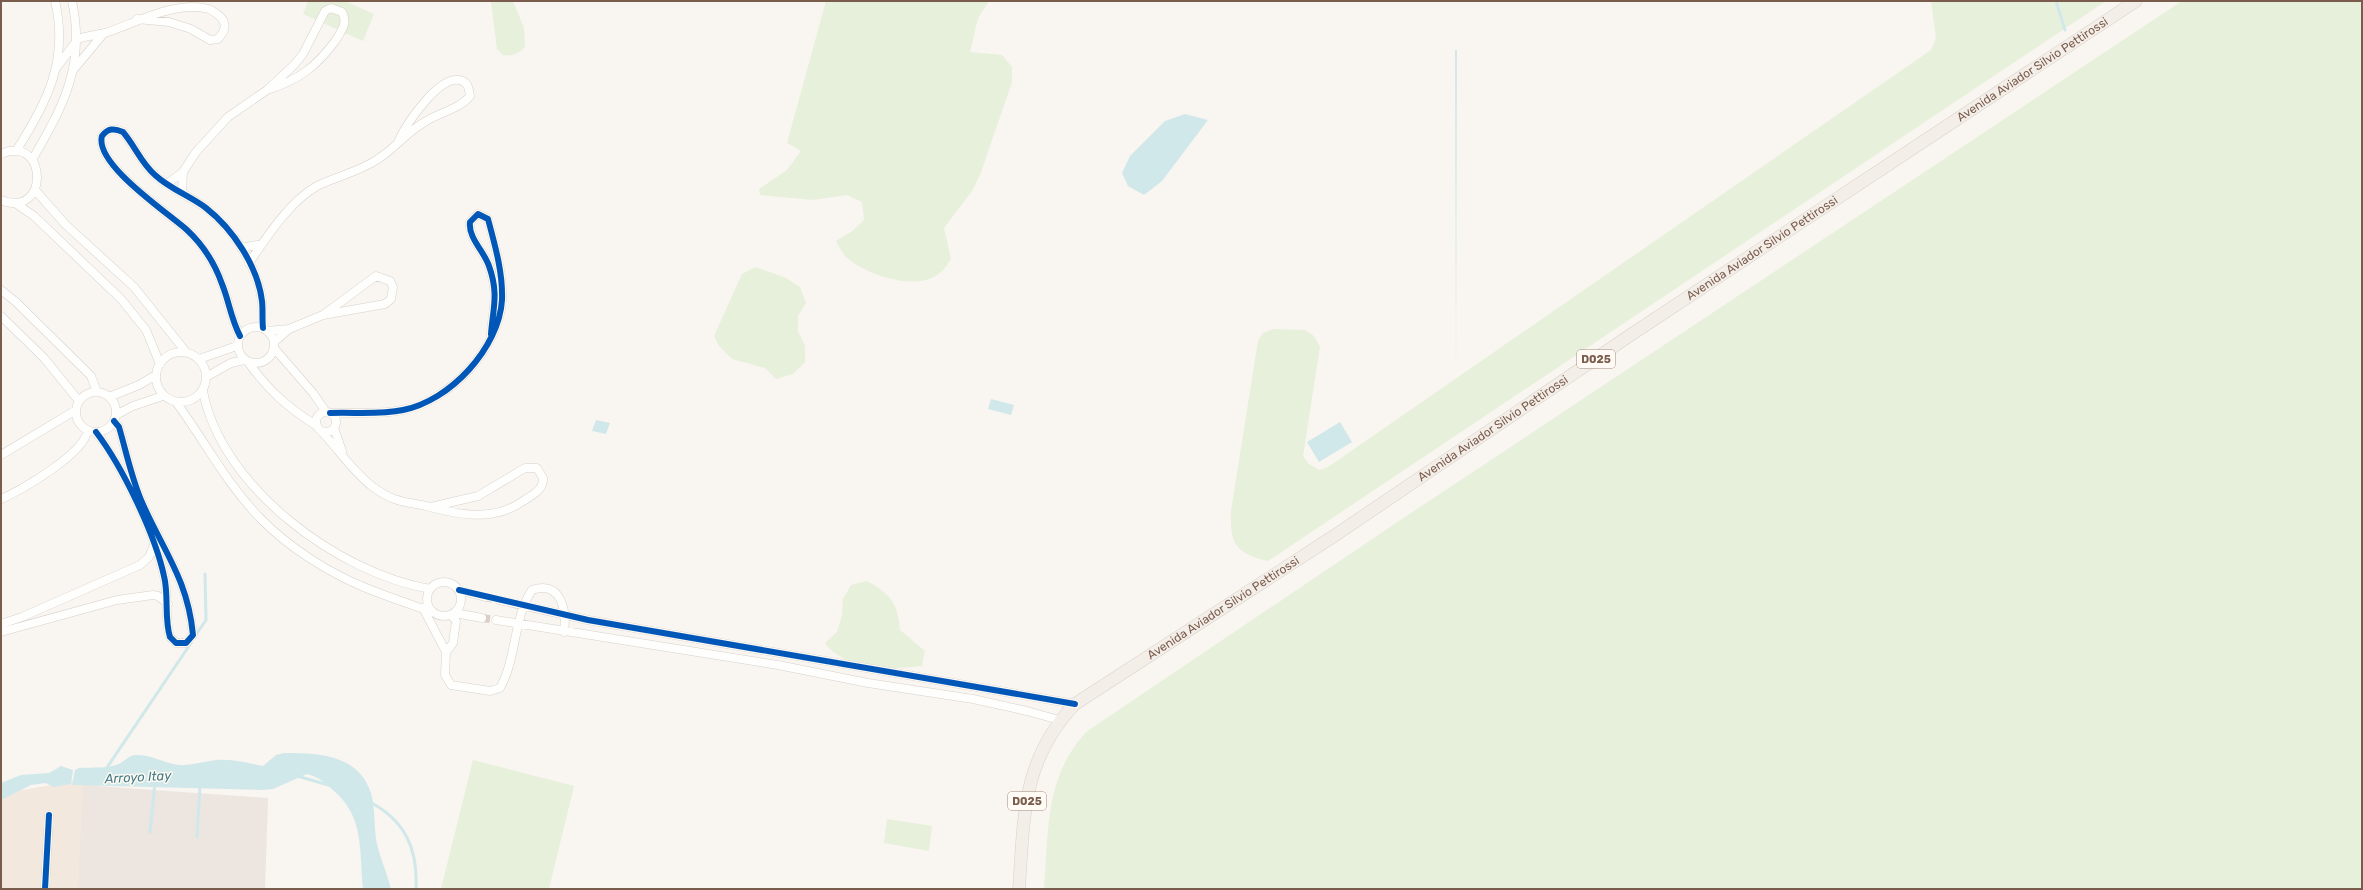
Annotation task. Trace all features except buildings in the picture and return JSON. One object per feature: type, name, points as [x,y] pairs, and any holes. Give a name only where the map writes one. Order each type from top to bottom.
[{"type":"main road","name":"Avenida Aviador Silvio Pettirossi","points":[[1018,889],[1027,797],[1036,763],[1048,738],[1060,720],[1075,704],[1337,534],[1632,334],[2136,1]]},
{"type":"street","points":[[32,160],[66,96],[74,69],[78,39],[72,1]]},
{"type":"street","points":[[56,2],[57,67]]},
{"type":"street","points":[[16,151],[36,121],[57,67],[78,39],[104,33],[137,19],[168,7],[193,3],[213,11],[222,18],[225,25],[224,33],[218,39],[210,40],[180,25],[137,19]]},
{"type":"street","points":[[167,184],[183,172],[196,152],[228,117],[267,90],[303,54],[325,11],[331,8],[342,12],[346,18],[344,27],[318,64],[298,77],[267,90]]},
{"type":"street","points":[[74,69],[104,33]]},
{"type":"street","points":[[249,263],[291,208],[304,196],[316,187],[364,168],[379,159],[399,140],[437,114],[465,102],[470,96],[468,84],[463,80],[455,79],[445,84],[415,113],[399,140]]},
{"type":"street","points":[[240,336],[234,324],[222,283],[212,262],[187,230],[148,201],[114,165],[101,147],[100,141],[104,133],[111,129],[123,132],[145,166],[167,184],[207,209],[229,230],[249,263],[262,300],[265,330],[274,345],[328,413],[335,425],[343,456]]},
{"type":"street","points":[[1,154],[16,151],[32,160],[38,171],[35,190],[27,199],[15,203]]},
{"type":"street","points":[[182,192],[183,172]]},
{"type":"street","points":[[35,190],[66,225],[134,287],[166,330],[186,352],[199,359],[204,367],[206,377],[203,390],[206,410],[225,447],[255,486],[289,520],[315,540],[372,572],[405,584],[430,589]]},
{"type":"street","points":[[1,200],[15,203],[34,216],[121,299],[146,330],[160,364]]},
{"type":"street","points":[[319,429],[319,415],[328,413],[403,410],[426,403],[446,391],[462,377],[475,362],[496,328],[500,316],[502,300],[501,273],[488,219],[478,214],[470,222],[470,232],[489,266],[494,289],[495,312],[491,334]]},
{"type":"street","points":[[241,248],[262,244]]},
{"type":"street","points":[[323,314],[385,304],[391,299],[393,287],[390,281],[383,277],[376,276],[323,314],[289,329],[265,330],[247,328],[240,336],[237,346],[238,351],[265,385],[281,402],[319,429],[362,478],[383,494],[409,504],[431,507],[455,514],[486,515],[501,513],[536,492],[542,488],[543,478],[537,468],[525,468],[478,496],[431,507]]},
{"type":"street","points":[[1,290],[16,302],[91,376],[98,392]]},
{"type":"street","points":[[1,316],[44,358],[79,401]]},
{"type":"street","points":[[206,377],[231,364],[246,361],[264,362],[272,355],[274,345],[289,329]]},
{"type":"street","points":[[199,359],[237,346]]},
{"type":"street","points":[[186,352],[168,355],[160,364],[156,375],[158,387],[163,396],[176,402],[226,476],[260,518],[305,554],[365,588],[423,608],[441,616],[453,614],[482,618]]},
{"type":"street","points":[[109,397],[139,385],[156,375]]},
{"type":"street","points":[[176,402],[194,399],[203,390]]},
{"type":"street","points":[[98,392],[109,397],[113,402],[115,418],[142,500],[186,590],[193,635],[186,643],[176,643],[170,637],[168,604],[164,576],[154,545],[123,476],[107,446],[91,431],[78,422],[76,410],[79,401],[85,395],[98,392]]},
{"type":"street","points":[[91,431],[105,430],[115,418],[133,406],[163,396]]},
{"type":"street","points":[[1,455],[67,413],[76,410]]},
{"type":"street","points":[[319,429],[330,432],[335,425],[351,412]]},
{"type":"street","points":[[1,498],[45,474],[78,448],[91,431]]},
{"type":"street","points":[[1,624],[22,617],[140,565],[149,557],[154,545]]},
{"type":"street","points":[[432,612],[427,598],[430,589],[442,582],[452,584],[459,590],[485,597]]},
{"type":"street","points":[[423,608],[446,652],[445,675],[451,685],[496,690],[503,683],[520,624],[523,606],[532,590],[541,586],[549,588],[565,607],[566,616],[564,632]]},
{"type":"street","points":[[453,614],[461,605],[459,590]]},
{"type":"street","points":[[1,632],[117,600],[153,594],[168,604]]},
{"type":"street","points":[[499,600],[566,616],[1075,704]]},
{"type":"street","points":[[446,652],[453,643],[456,621],[453,614]]},
{"type":"street","points":[[496,620],[731,658],[868,683],[973,699],[1027,710],[1060,720]]},
{"type":"street","points":[[731,658],[733,645]]},
{"type":"street","points":[[45,889],[49,815]]},
{"type":"shaded area","points":[[98,777],[91,889],[1,889],[1,787],[23,790]]},
{"type":"shaded area","points":[[83,785],[268,798],[265,889],[78,889]]},
{"type":"green space","points":[[308,1],[345,1],[374,14],[363,41],[303,14]]},
{"type":"green space","points":[[491,1],[513,1],[524,28],[525,47],[518,53],[513,55],[503,55],[497,49]]},
{"type":"green space","points":[[826,1],[989,1],[978,18],[970,52],[1002,55],[1012,67],[1012,82],[980,175],[972,191],[944,228],[951,259],[942,271],[931,278],[920,281],[892,279],[866,270],[846,257],[836,241],[851,232],[864,220],[862,202],[847,195],[813,200],[760,195],[759,189],[787,170],[801,151],[787,143]]},
{"type":"green space","points":[[1931,1],[2106,1],[1268,561],[1248,554],[1237,545],[1232,532],[1231,511],[1258,341],[1263,333],[1273,329],[1305,330],[1314,336],[1320,347],[1303,456],[1309,464],[1319,470],[1328,467],[1931,50],[1936,38]]},
{"type":"green space","points":[[2182,1],[2362,1],[2362,889],[1044,889],[1048,826],[1056,787],[1062,768],[1072,750],[1086,732],[1396,523]]},
{"type":"green space","points":[[756,267],[786,278],[800,287],[806,303],[798,316],[798,331],[805,346],[805,362],[793,374],[776,379],[765,368],[732,359],[719,346],[714,336],[742,274]]},
{"type":"green space","points":[[867,581],[882,590],[892,601],[897,613],[900,630],[925,651],[922,666],[884,668],[856,663],[844,659],[833,652],[825,643],[837,632],[842,615],[843,599],[851,585]]},
{"type":"green space","points":[[473,760],[574,786],[549,889],[441,889]]},
{"type":"green space","points":[[887,819],[932,826],[929,851],[884,843]]},
{"type":"water","points":[[1455,50],[1457,50],[1456,372]]},
{"type":"water","points":[[1185,114],[1208,120],[1162,181],[1144,195],[1128,186],[1122,173],[1130,156],[1165,121]]},
{"type":"water","points":[[991,399],[1014,405],[1011,415],[988,409]]},
{"type":"water","points":[[596,420],[610,423],[606,434],[592,431]]},
{"type":"water","points":[[1340,422],[1352,442],[1319,462],[1307,442]]},
{"type":"water","points":[[284,753],[323,755],[335,758],[347,763],[357,770],[365,780],[372,798],[377,845],[391,889],[363,889],[358,835],[356,823],[351,812],[343,800],[330,787],[311,775],[307,774],[273,789],[261,790],[72,785],[75,770],[79,768],[114,766],[130,756],[135,755],[152,757],[178,765],[223,760],[263,766],[276,755]]},
{"type":"water","points":[[61,766],[73,770],[71,784],[53,787],[46,783],[31,785],[1,800],[1,783],[21,775],[49,773]]},
{"type":"waterway","points":[[2056,1],[2065,30]]},
{"type":"waterway","points":[[195,636],[206,620],[205,574]]},
{"type":"waterway","points":[[106,769],[191,643]]},
{"type":"waterway","name":"Arroyo Itay","points":[[297,776],[332,786]]},
{"type":"waterway","points":[[150,832],[155,782]]},
{"type":"waterway","points":[[197,837],[200,785]]},
{"type":"waterway","name":"Arroyo Itay","points":[[368,801],[391,817],[400,826],[407,837],[415,861],[416,889]]},
{"type":"tunnel","points":[[485,597],[499,600]]},
{"type":"tunnel","points":[[482,618],[496,620]]},
{"type":"cycle path","points":[[240,336],[234,323],[216,269],[208,255],[187,230],[120,174],[109,160],[103,147],[102,136],[107,131],[114,129],[123,132],[146,165],[155,175],[206,208],[235,238],[250,262],[260,288],[263,328]]},
{"type":"cycle path","points":[[330,413],[394,412],[421,405],[438,396],[454,384],[469,370],[482,354],[492,336],[499,318],[502,290],[498,259],[488,219],[478,214],[470,222],[470,228],[471,234],[487,260],[494,285],[495,293],[491,334]]},
{"type":"cycle path","points":[[96,432],[127,481],[160,559],[166,591],[167,622],[170,637],[176,643],[186,643],[193,635],[186,597],[173,565],[137,491],[119,427],[114,421]]},
{"type":"cycle path","points":[[459,590],[588,620],[1075,704]]},
{"type":"cycle path","points":[[45,889],[49,815]]}]
